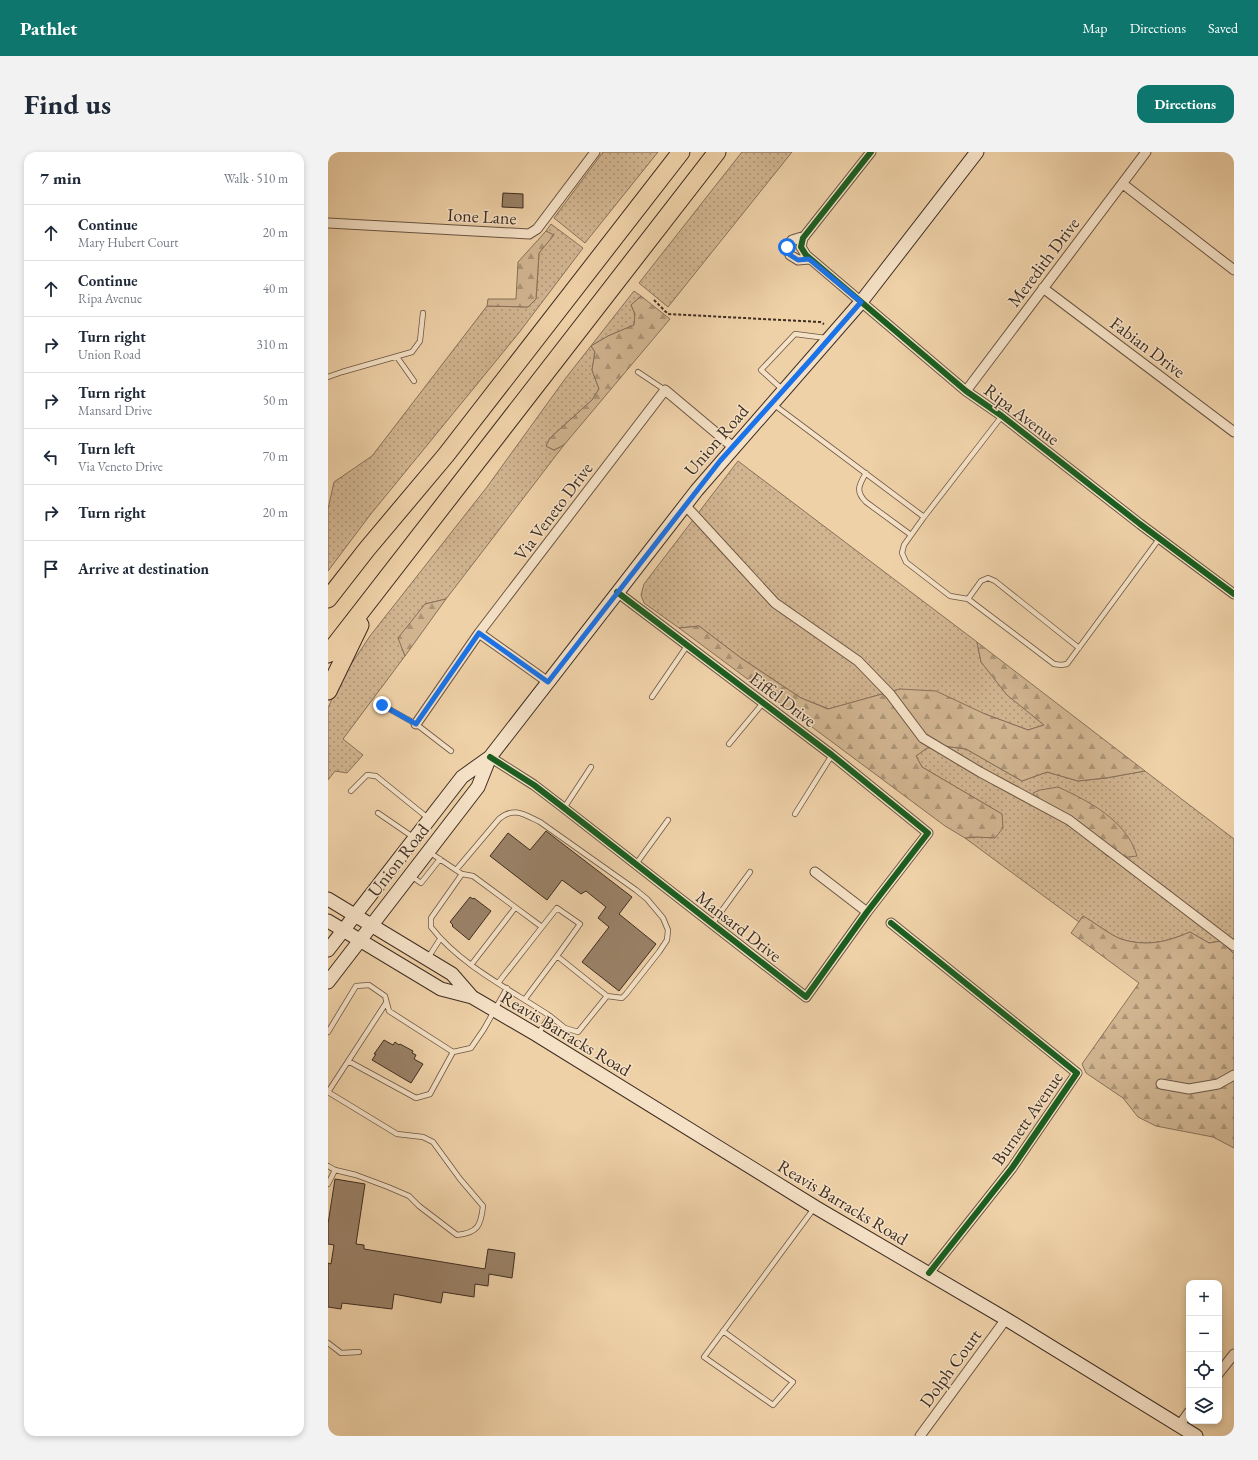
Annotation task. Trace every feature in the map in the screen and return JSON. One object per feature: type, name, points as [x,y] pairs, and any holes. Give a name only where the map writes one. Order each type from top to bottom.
[{"type":"highway","points":[[328,599],[367,549],[446,455],[681,152]]},
{"type":"highway","points":[[328,654],[717,152]]},
{"type":"highway","points":[[328,581],[343,564],[367,549]]},
{"type":"highway","points":[[328,691],[375,594]]},
{"type":"main road","name":"Union Road","points":[[328,982],[478,787],[490,757],[685,505],[733,447],[830,339],[861,302],[977,152]]},
{"type":"main road","name":"Union Road","points":[[328,950],[462,777],[490,757]]},
{"type":"main road","name":"Reavis Barracks Road","points":[[328,899],[452,974],[472,997]]},
{"type":"main road","name":"Reavis Barracks Road","points":[[328,921],[442,989],[472,997],[537,1035],[815,1207],[1006,1319],[1187,1432]]},
{"type":"street","name":"Ione Lane","points":[[328,223],[529,234],[537,229],[595,152]]},
{"type":"street","points":[[809,259],[798,260],[790,255],[787,247],[792,240],[805,236],[871,152]]},
{"type":"street","name":"Meredith Drive","points":[[966,391],[1146,152]]},
{"type":"street","points":[[1122,184],[1234,270]]},
{"type":"street","name":"Ripa Avenue","points":[[805,236],[802,247],[809,259],[966,391],[1002,416],[1159,539],[1234,594]]},
{"type":"street","name":"Fabian Drive","points":[[1043,288],[1234,432]]},
{"type":"street","points":[[665,390],[733,447]]},
{"type":"street","name":"Via Veneto Drive","points":[[416,724],[479,633],[665,390]]},
{"type":"street","points":[[685,505],[775,603],[858,661],[890,694],[923,738],[980,772],[1069,820],[1234,946]]},
{"type":"street","name":"Eiffel Drive","points":[[617,592],[832,755],[928,833]]},
{"type":"street","points":[[479,633],[548,682]]},
{"type":"street","name":"Mansard Drive","points":[[490,757],[564,808],[806,997],[867,912],[928,833]]},
{"type":"street","points":[[815,872],[867,912]]},
{"type":"street","name":"Burnett Avenue","points":[[891,923],[1077,1073],[1012,1168],[928,1273]]},
{"type":"street","points":[[1161,1084],[1189,1089],[1218,1084],[1234,1075]]},
{"type":"street","name":"Dolph Court","points":[[920,1436],[1006,1319]]},
{"type":"street","points":[[1222,1369],[1234,1354]]},
{"type":"lane","points":[[328,377],[412,352],[420,341],[423,313]]},
{"type":"lane","points":[[783,390],[761,370],[795,334],[830,339]]},
{"type":"lane","points":[[397,357],[414,381]]},
{"type":"lane","points":[[638,372],[665,390]]},
{"type":"lane","points":[[772,403],[924,517]]},
{"type":"lane","points":[[1002,416],[904,545],[902,553],[906,562],[950,596],[968,599],[1054,664],[1062,665],[1067,664],[1159,539]]},
{"type":"lane","points":[[866,473],[858,489],[860,497],[911,535]]},
{"type":"lane","points":[[968,599],[982,581],[988,578],[995,581],[1079,648]]},
{"type":"lane","points":[[652,697],[687,646]]},
{"type":"lane","points":[[729,744],[763,703]]},
{"type":"lane","points":[[382,705],[416,724],[451,751]]},
{"type":"lane","points":[[795,814],[832,755]]},
{"type":"lane","points":[[564,808],[591,767]]},
{"type":"lane","points":[[351,791],[366,775],[376,776],[430,819]]},
{"type":"lane","points":[[456,870],[504,814],[520,812],[540,822],[647,898],[663,918],[668,930],[667,940],[659,952],[622,998],[608,996],[557,956]]},
{"type":"lane","points":[[378,813],[414,838]]},
{"type":"lane","points":[[636,864],[668,820]]},
{"type":"lane","points":[[428,851],[462,874],[473,876],[542,927]]},
{"type":"lane","points":[[410,875],[421,883],[440,859]]},
{"type":"lane","points":[[712,924],[750,872]]},
{"type":"lane","points":[[462,874],[431,918],[431,927],[440,939],[471,964],[550,1016],[565,1028],[578,1032],[608,996]]},
{"type":"lane","points":[[471,964],[515,908]]},
{"type":"lane","points":[[498,983],[557,908],[580,924],[525,999]]},
{"type":"lane","points":[[427,958],[440,939]]},
{"type":"lane","points":[[328,1032],[356,986],[369,985],[385,996],[389,1011],[453,1052],[471,1048],[495,1011],[507,988]]},
{"type":"lane","points":[[328,1166],[335,1170],[356,1175],[409,1196],[457,1235],[467,1234],[477,1228],[482,1221],[483,1206],[460,1179],[433,1142],[423,1137],[397,1134],[328,1092],[386,1003]]},
{"type":"lane","points":[[537,1035],[550,1016]]},
{"type":"lane","points":[[348,1061],[416,1098],[430,1094],[453,1052]]},
{"type":"lane","points":[[328,1184],[335,1170]]},
{"type":"lane","points":[[723,1331],[793,1382],[773,1405],[704,1357],[723,1331],[815,1207]]},
{"type":"lane","points":[[328,1343],[341,1353],[359,1352]]},
{"type":"path","points":[[654,300],[668,314],[820,322],[824,324]]},
{"type":"green space","points":[[603,152],[658,152],[585,243],[554,218]]},
{"type":"green space","points":[[742,152],[792,152],[668,307],[639,283]]},
{"type":"green space","points":[[551,224],[583,248],[518,334],[370,515],[328,571],[328,509],[334,482],[372,456],[487,306],[528,307],[536,299],[539,253],[553,235],[546,231]]},
{"type":"green space","points":[[546,231],[554,235],[539,253],[536,299],[528,307],[487,306],[488,299],[516,299],[518,262]]},
{"type":"green space","points":[[634,291],[641,296],[631,305],[635,314],[634,325],[608,336],[591,346],[595,352],[592,370],[599,389],[592,400],[550,438],[546,446],[554,450],[564,445],[446,599],[425,604],[399,638],[405,656],[343,739],[363,755],[347,773],[335,771],[328,780],[328,708],[348,669],[370,636],[487,487],[565,379]]},
{"type":"green space","points":[[641,296],[670,319],[564,445],[554,450],[546,446],[550,438],[592,400],[599,389],[592,370],[595,352],[591,346],[608,336],[634,325],[635,314],[631,305]]},
{"type":"green space","points":[[738,461],[977,642],[981,662],[1007,694],[1044,725],[1028,730],[985,714],[900,689],[829,709],[801,698],[741,658],[699,626],[679,628],[644,603],[641,595],[644,584]]},
{"type":"green space","points":[[446,599],[405,656],[398,638],[425,604]]},
{"type":"green space","points":[[699,626],[741,658],[801,698],[828,709],[900,689],[936,691],[985,714],[1028,730],[1044,725],[1007,695],[981,662],[977,642],[1145,771],[1078,781],[1047,772],[1022,781],[966,749],[944,746],[927,748],[916,756],[922,767],[1002,814],[1003,828],[995,838],[965,838],[945,826],[679,628]]},
{"type":"green space","points":[[944,746],[966,749],[1022,781],[1047,772],[1078,781],[1145,771],[1234,839],[1234,954],[1221,941],[1209,943],[1190,932],[1165,941],[1139,943],[1121,939],[1107,932],[1083,916],[1079,922],[965,838],[995,837],[1002,814],[922,767],[916,756],[927,748]]},
{"type":"green space","points":[[1058,787],[1094,806],[1116,822],[1125,832],[1137,856],[1120,858],[1107,856],[1087,837],[1066,824],[1037,800],[1033,793],[1040,790]]},
{"type":"green space","points":[[1083,916],[1107,932],[1121,939],[1139,943],[1148,943],[1165,941],[1190,932],[1209,943],[1221,941],[1234,954],[1234,1148],[1213,1137],[1156,1126],[1138,1117],[1123,1098],[1086,1073],[1082,1064],[1139,983],[1071,933]]},
{"type":"building","points":[[503,193],[523,194],[523,208],[502,207]]},
{"type":"building","points":[[546,831],[632,897],[619,914],[656,944],[619,991],[582,962],[609,927],[598,918],[606,907],[586,891],[581,894],[562,880],[547,900],[490,856],[508,833],[530,850]]},
{"type":"building","points":[[470,897],[473,899],[474,898],[491,911],[469,940],[452,926],[453,925],[450,922]]},
{"type":"building","points":[[384,1040],[393,1045],[395,1042],[413,1051],[412,1053],[416,1055],[414,1059],[423,1064],[411,1083],[372,1060],[376,1054],[374,1054]]},
{"type":"building","points":[[335,1179],[365,1184],[356,1244],[364,1245],[364,1249],[485,1269],[488,1249],[515,1253],[512,1278],[489,1274],[488,1286],[475,1284],[474,1297],[443,1292],[441,1303],[394,1294],[392,1309],[342,1303],[341,1309],[328,1307],[328,1263],[331,1264],[334,1245],[328,1244],[328,1224]]},
{"type":"cycle path","points":[[871,152],[803,238],[801,247],[806,255],[966,391],[1002,416],[1140,524],[1234,594]]},
{"type":"cycle path","points":[[490,757],[534,785],[806,997],[867,912],[928,833],[832,755],[617,592]]},
{"type":"cycle path","points":[[891,923],[1077,1073],[1012,1168],[929,1273]]},
{"type":"route","points":[[382,705],[416,724],[479,633],[548,682],[720,461],[861,302],[809,259],[798,260],[790,255],[787,247]]}]
